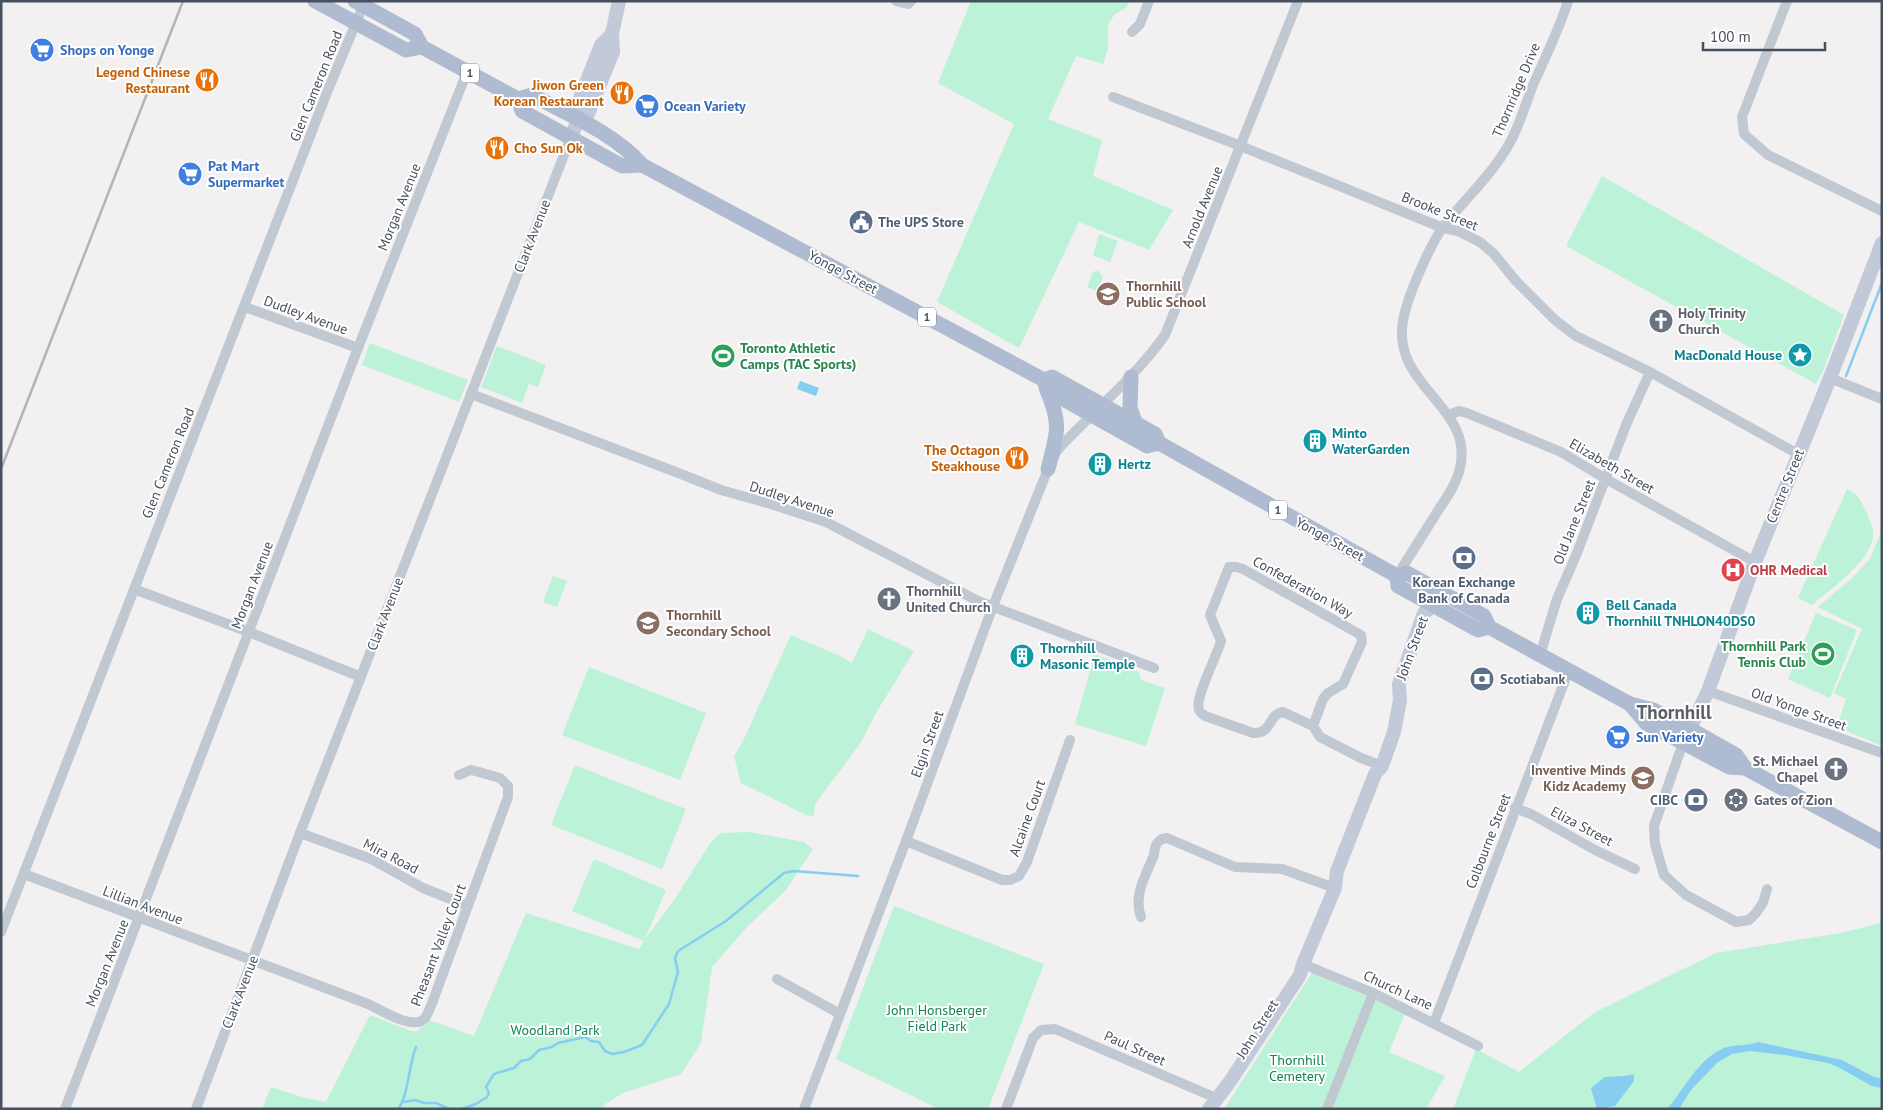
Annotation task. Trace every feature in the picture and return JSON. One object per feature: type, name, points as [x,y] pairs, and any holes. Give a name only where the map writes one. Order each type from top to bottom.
[{"type":"main road","name":"Yonge Street","points":[[315,1],[406,50],[422,47]]},
{"type":"main road","name":"Clark Avenue","points":[[571,137],[578,120],[588,114],[613,52],[612,34],[619,1]]},
{"type":"main road","name":"Yonge Street","points":[[359,4],[416,34],[422,47],[467,72],[518,98],[532,95],[592,127],[630,152],[642,165],[1045,385],[1091,416],[1146,446],[1159,443]]},
{"type":"main road","name":"Yonge Street","points":[[518,98],[522,111],[622,166],[642,165]]},
{"type":"main road","name":"Centre Street","points":[[1687,736],[1708,691],[1755,562],[1830,378],[1882,243]]},
{"type":"main road","name":"Yonge Street","points":[[1045,385],[1052,377],[1135,422],[1154,434],[1159,443],[1397,576],[1398,586],[1437,598],[1478,630],[1489,627],[1630,704],[1646,723],[1687,736],[1729,767],[1745,768],[1882,842]]},
{"type":"main road","points":[[1131,377],[1130,407],[1135,422]]},
{"type":"main road","points":[[1045,385],[1057,418],[1057,433],[1048,469]]},
{"type":"main road","name":"John Street","points":[[1213,1103],[1223,1080],[1293,971],[1304,964],[1335,888],[1340,862],[1375,774],[1382,766],[1394,732],[1400,696],[1398,684],[1424,613],[1437,598]]},
{"type":"street","points":[[896,1],[908,4],[911,1]]},
{"type":"street","points":[[1132,32],[1140,24],[1149,1]]},
{"type":"street","name":"Arnold Avenue","points":[[1103,405],[1131,377],[1165,335],[1298,1]]},
{"type":"street","name":"Thornridge Drive","points":[[1397,576],[1449,494],[1459,471],[1462,454],[1460,439],[1449,415],[1418,380],[1408,364],[1402,337],[1402,321],[1406,307],[1428,254],[1443,228],[1504,154],[1513,137],[1568,1]]},
{"type":"street","points":[[1787,1],[1742,117],[1744,134],[1768,155],[1882,211]]},
{"type":"street","name":"Glen Cameron Road","points":[[1,932],[245,307],[324,99],[356,23],[359,4]]},
{"type":"street","name":"Morgan Avenue","points":[[65,1109],[358,348],[467,72]]},
{"type":"street","name":"Brooke Street","points":[[1113,97],[1241,146],[1443,228],[1458,231],[1480,242],[1494,254],[1516,281],[1556,320],[1576,336],[1650,372],[1798,454]]},
{"type":"street","name":"Clark Avenue","points":[[196,1109],[300,833],[571,137]]},
{"type":"street","name":"Dudley Avenue","points":[[245,307],[358,348]]},
{"type":"street","name":"Old Jane Street","points":[[1540,655],[1557,599],[1577,553],[1626,426],[1650,372]]},
{"type":"street","points":[[1830,378],[1882,399]]},
{"type":"street","name":"Dudley Avenue","points":[[471,394],[721,490],[826,522],[978,601],[1154,668]]},
{"type":"street","name":"Elgin Street","points":[[804,1109],[993,606],[1048,469],[1056,452],[1103,405]]},
{"type":"street","name":"Elizabeth Street","points":[[1449,415],[1459,411],[1561,452],[1755,562]]},
{"type":"street","name":"Confederation Way","points":[[1313,726],[1323,699],[1328,693],[1343,684],[1362,642],[1361,635],[1243,569],[1229,567],[1210,615],[1220,641],[1198,699],[1199,710],[1205,716],[1253,733],[1259,733],[1267,729],[1275,715],[1283,712],[1313,726],[1320,737],[1361,758],[1382,766]]},
{"type":"street","points":[[134,589],[361,677]]},
{"type":"street","name":"Colbourne Street","points":[[1434,1023],[1569,670]]},
{"type":"street","name":"Old Yonge Street","points":[[1708,691],[1882,753]]},
{"type":"street","points":[[1687,736],[1654,826],[1655,844],[1664,875],[1674,886],[1696,902],[1736,922],[1749,920],[1756,913],[1763,903],[1767,889]]},
{"type":"street","name":"Alcaine Court","points":[[906,841],[1002,880],[1010,880],[1019,876],[1026,862],[1070,740]]},
{"type":"street","name":"Pheasant Valley Court","points":[[252,961],[368,1004],[408,1022],[416,1023],[423,1020],[431,1006],[508,793],[508,786],[500,778],[471,770],[459,775]]},
{"type":"street","name":"Eliza Street","points":[[1515,808],[1531,814],[1595,850],[1635,868]]},
{"type":"street","name":"Mira Road","points":[[300,833],[371,859],[423,888],[468,906]]},
{"type":"street","points":[[1141,917],[1137,898],[1154,855],[1155,847],[1162,838],[1167,838],[1235,867],[1282,869],[1335,888]]},
{"type":"street","name":"Lillian Avenue","points":[[24,874],[252,961]]},
{"type":"street","name":"Church Lane","points":[[1304,964],[1373,993],[1478,1046]]},
{"type":"street","points":[[777,979],[840,1014]]},
{"type":"street","points":[[1328,1109],[1373,993]]},
{"type":"street","name":"Paul Street","points":[[1006,1109],[1034,1038],[1041,1030],[1055,1029],[1213,1103]]},
{"type":"green space","points":[[971,1],[1130,1],[1127,7],[1115,14],[1108,24],[1108,49],[1103,64],[1076,56],[1048,119],[1102,140],[1093,176],[1173,210],[1149,250],[1079,222],[1019,348],[937,302],[1014,124],[938,83]]},
{"type":"green space","points":[[1602,176],[1844,315],[1823,371],[1816,384],[1566,246]]},
{"type":"green space","points":[[1099,234],[1118,241],[1110,262],[1093,255]]},
{"type":"green space","points":[[1098,270],[1103,277],[1097,291],[1087,287],[1093,272]]},
{"type":"green space","points":[[370,343],[468,380],[459,402],[362,365]]},
{"type":"green space","points":[[497,346],[546,365],[538,387],[529,384],[522,403],[481,387]]},
{"type":"green space","points":[[1847,489],[1857,495],[1871,522],[1873,533],[1871,543],[1867,553],[1850,573],[1812,605],[1798,598]]},
{"type":"green space","points":[[1882,530],[1882,746],[1837,727],[1846,699],[1834,693],[1862,629],[1818,607],[1850,580],[1869,560]]},
{"type":"green space","points":[[553,576],[567,581],[557,607],[543,602]]},
{"type":"green space","name":"Thornhill Park Tennis Club","points":[[1816,613],[1857,630],[1830,698],[1788,679]]},
{"type":"green space","points":[[868,629],[914,651],[876,713],[860,744],[815,804],[814,816],[806,815],[741,783],[734,756],[743,741],[791,635],[852,663]]},
{"type":"green space","points":[[1095,654],[1139,672],[1141,680],[1165,688],[1146,746],[1075,724]]},
{"type":"green space","points":[[589,667],[706,713],[680,780],[562,735]]},
{"type":"green space","points":[[575,765],[686,809],[662,869],[551,825]]},
{"type":"green space","name":"Woodland Park","points":[[749,832],[804,842],[813,849],[785,891],[747,927],[712,967],[701,1043],[681,1074],[623,1093],[605,1104],[603,1109],[262,1109],[271,1087],[305,1098],[326,1102],[370,1015],[411,1031],[417,1031],[429,1020],[474,1036],[526,913],[639,949],[644,941],[572,911],[594,859],[666,890],[645,939],[673,902],[711,842],[721,833]]},
{"type":"green space","name":"John Honsberger Field Park","points":[[894,906],[1044,964],[988,1109],[939,1109],[836,1059]]},
{"type":"green space","points":[[1882,921],[1882,1109],[1453,1109],[1476,1049],[1519,1072],[1595,1012],[1716,953],[1841,933]]},
{"type":"green space","name":"Thornhill Cemetery","points":[[1312,973],[1366,996],[1323,1109],[1224,1109]]},
{"type":"green space","points":[[1373,999],[1405,1013],[1389,1052],[1445,1076],[1426,1109],[1333,1109]]},
{"type":"water","points":[[800,381],[819,388],[816,396],[797,389]]},
{"type":"water","points":[[1758,1042],[1842,1060],[1872,1076],[1882,1079],[1882,1088],[1872,1086],[1828,1063],[1750,1051],[1732,1054],[1718,1062],[1691,1090],[1679,1109],[1667,1109],[1697,1069],[1712,1055],[1729,1046]]},
{"type":"water","points":[[1634,1074],[1634,1081],[1615,1106],[1597,1109],[1591,1088],[1605,1077]]},
{"type":"waterway","points":[[1846,376],[1882,283]]},
{"type":"waterway","points":[[461,1109],[476,1104],[487,1097],[489,1093],[486,1087],[494,1074],[514,1068],[521,1061],[530,1059],[539,1050],[552,1047],[558,1043],[585,1037],[591,1041],[599,1042],[605,1051],[612,1054],[624,1052],[642,1045],[669,1004],[678,972],[675,958],[678,951],[726,921],[784,873],[794,871],[858,876]]},
{"type":"waterway","points":[[398,1109],[404,1097],[416,1047]]},
{"type":"waterway","points":[[403,1102],[415,1100],[424,1103],[436,1103],[449,1109]]},
{"type":"railway","points":[[1,469],[183,1]]},
{"type":"place","name":"Shops on Yonge","points":[[42,50]]},
{"type":"place","name":"Legend Chinese Restaurant","points":[[207,80]]},
{"type":"place","name":"Jiwon Green Korean Restaurant","points":[[622,93]]},
{"type":"place","name":"Ocean Variety","points":[[647,106]]},
{"type":"place","name":"Cho Sun Ok","points":[[497,148]]},
{"type":"place","name":"Pat Mart Supermarket","points":[[190,174]]},
{"type":"place","name":"The UPS Store","points":[[861,222]]},
{"type":"place","name":"Thornhill Public School","points":[[1108,294]]},
{"type":"place","name":"Holy Trinity Church","points":[[1661,321]]},
{"type":"place","name":"MacDonald House","points":[[1800,355]]},
{"type":"place","name":"Toronto Athletic Camps (TAC Sports)","points":[[723,356]]},
{"type":"place","name":"Minto WaterGarden","points":[[1315,441]]},
{"type":"place","name":"The Octagon Steakhouse","points":[[1017,458]]},
{"type":"place","name":"Hertz","points":[[1100,464]]},
{"type":"place","name":"Korean Exchange Bank of Canada","points":[[1464,558]]},
{"type":"place","name":"OHR Medical","points":[[1733,570]]},
{"type":"place","name":"Thornhill United Church","points":[[889,599]]},
{"type":"place","name":"Bell Canada Thornhill TNHLON40DS0","points":[[1588,613]]},
{"type":"place","name":"Thornhill Secondary School","points":[[648,623]]},
{"type":"place","name":"Thornhill Park Tennis Club","points":[[1823,654]]},
{"type":"place","name":"Thornhill Masonic Temple","points":[[1022,656]]},
{"type":"place","name":"Scotiabank","points":[[1482,679]]},
{"type":"place","name":"Sun Variety","points":[[1618,737]]},
{"type":"place","name":"St. Michael Chapel","points":[[1836,769]]},
{"type":"place","name":"Inventive Minds Kidz Academy","points":[[1643,778]]},
{"type":"place","name":"CIBC","points":[[1696,800]]},
{"type":"place","name":"Gates of Zion","points":[[1736,800]]},
{"type":"district","name":"Thornhill","points":[[1674,712]]}]
